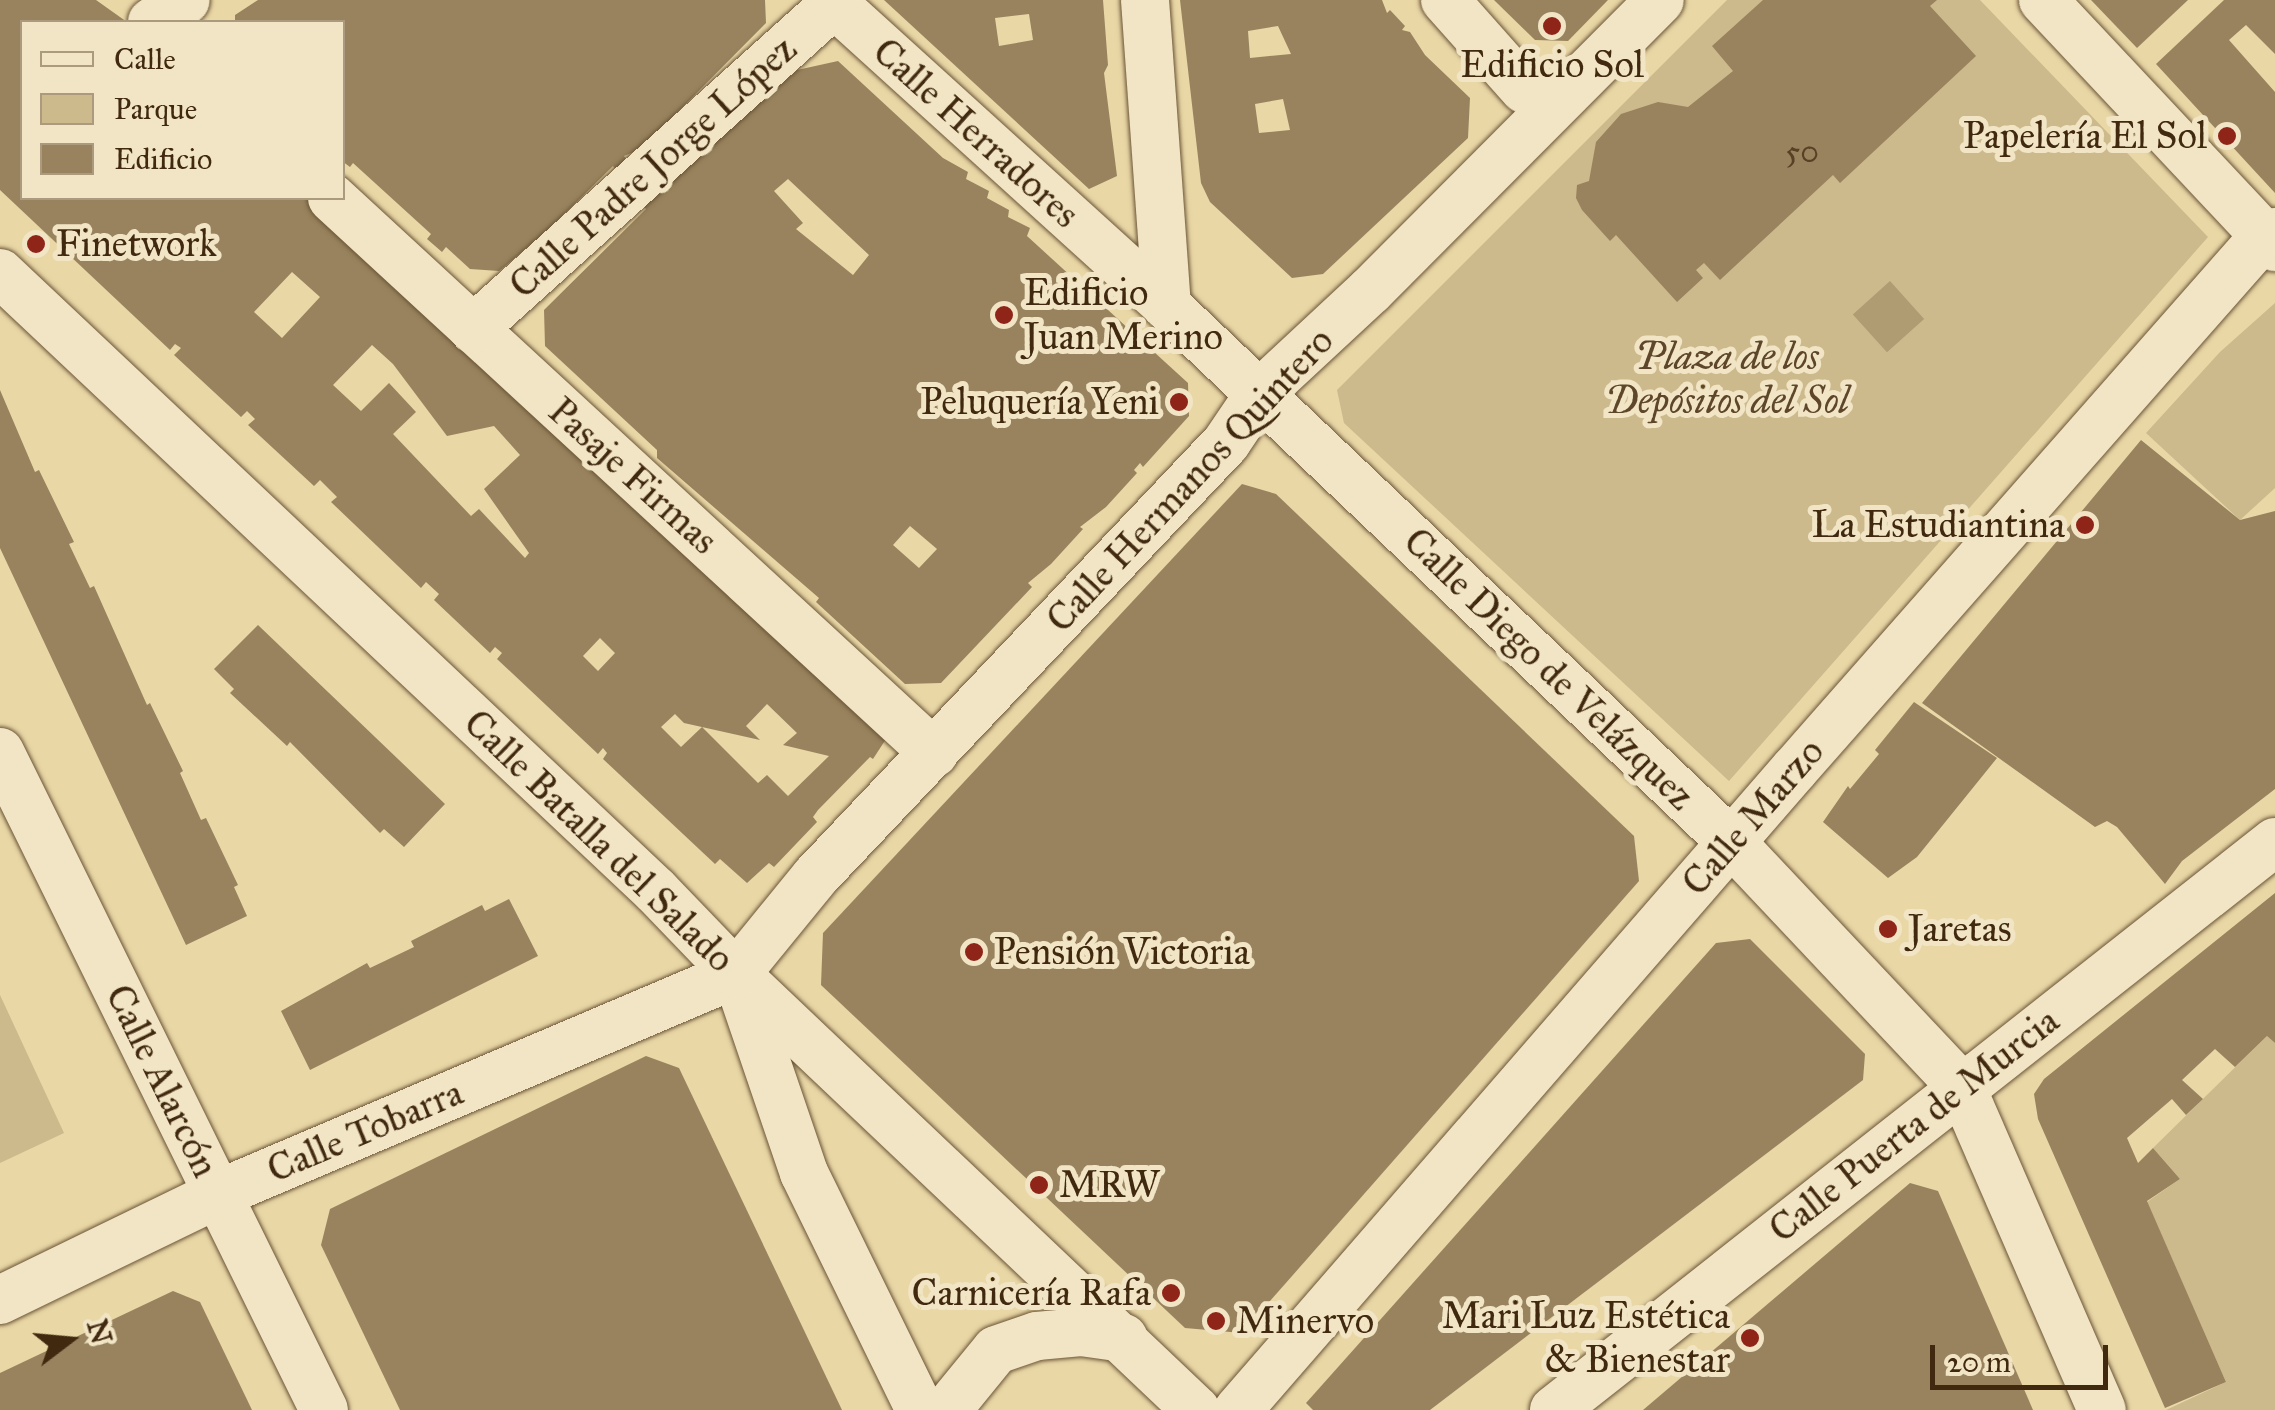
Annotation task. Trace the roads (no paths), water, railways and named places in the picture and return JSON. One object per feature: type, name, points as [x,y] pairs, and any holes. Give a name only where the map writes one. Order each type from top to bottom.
[{"type":"street","points":[[121,0],[146,20]]},
{"type":"street","points":[[152,20],[186,0]]},
{"type":"street","points":[[1145,0],[1167,306]]},
{"type":"street","points":[[1445,0],[1524,89]]},
{"type":"street","name":"Calle Hermanos Quintero","points":[[736,974],[815,877],[1226,443],[1259,394],[1371,290],[1660,0]]},
{"type":"street","points":[[2043,0],[2272,238]]},
{"type":"street","name":"Calle Herradores","points":[[832,2],[1259,394]]},
{"type":"street","name":"Calle Padre Jorge López","points":[[472,329],[832,2]]},
{"type":"street","name":"Pasaje Firmas","points":[[334,200],[934,753]]},
{"type":"street","name":"Calle Marzo","points":[[1238,1410],[1731,842],[2272,238]]},
{"type":"street","name":"Calle Batalla del Salado","points":[[0,273],[656,891],[736,974],[1196,1410]]},
{"type":"street","name":"Calle Diego de Velázquez","points":[[1259,394],[1731,842],[1961,1086],[2102,1410]]},
{"type":"street","name":"Calle Alarcón","points":[[0,752],[324,1410]]},
{"type":"street","name":"Calle Puerta de Murcia","points":[[1554,1410],[2275,842]]},
{"type":"street","points":[[736,974],[804,1173],[920,1410]]},
{"type":"street","name":"Calle Tobarra","points":[[0,1300],[218,1194],[736,974]]},
{"type":"street","points":[[947,1410],[996,1350],[1037,1336],[1081,1332],[1124,1338]]},
{"type":"place","name":"Edificio Sol","points":[[1552,26]]},
{"type":"place","name":"Papelería El Sol","points":[[2227,136]]},
{"type":"place","name":"Finetwork","points":[[36,244]]},
{"type":"place","name":"Edificio Juan Merino","points":[[1004,315]]},
{"type":"place","name":"Peluquería Yeni","points":[[1179,402]]},
{"type":"place","name":"La Estudiantina","points":[[2085,525]]},
{"type":"place","name":"Jaretas","points":[[1888,929]]},
{"type":"place","name":"Pensión Victoria","points":[[974,952]]},
{"type":"place","name":"MRW","points":[[1039,1185]]},
{"type":"place","name":"Carnicería Rafa","points":[[1171,1293]]},
{"type":"place","name":"Minervo","points":[[1216,1321]]},
{"type":"place","name":"Mari Luz Estética & Bienestar","points":[[1750,1338]]},
{"type":"park label","name":"Plaza de los Depósitos del Sol","points":[[1727,379]]}]
